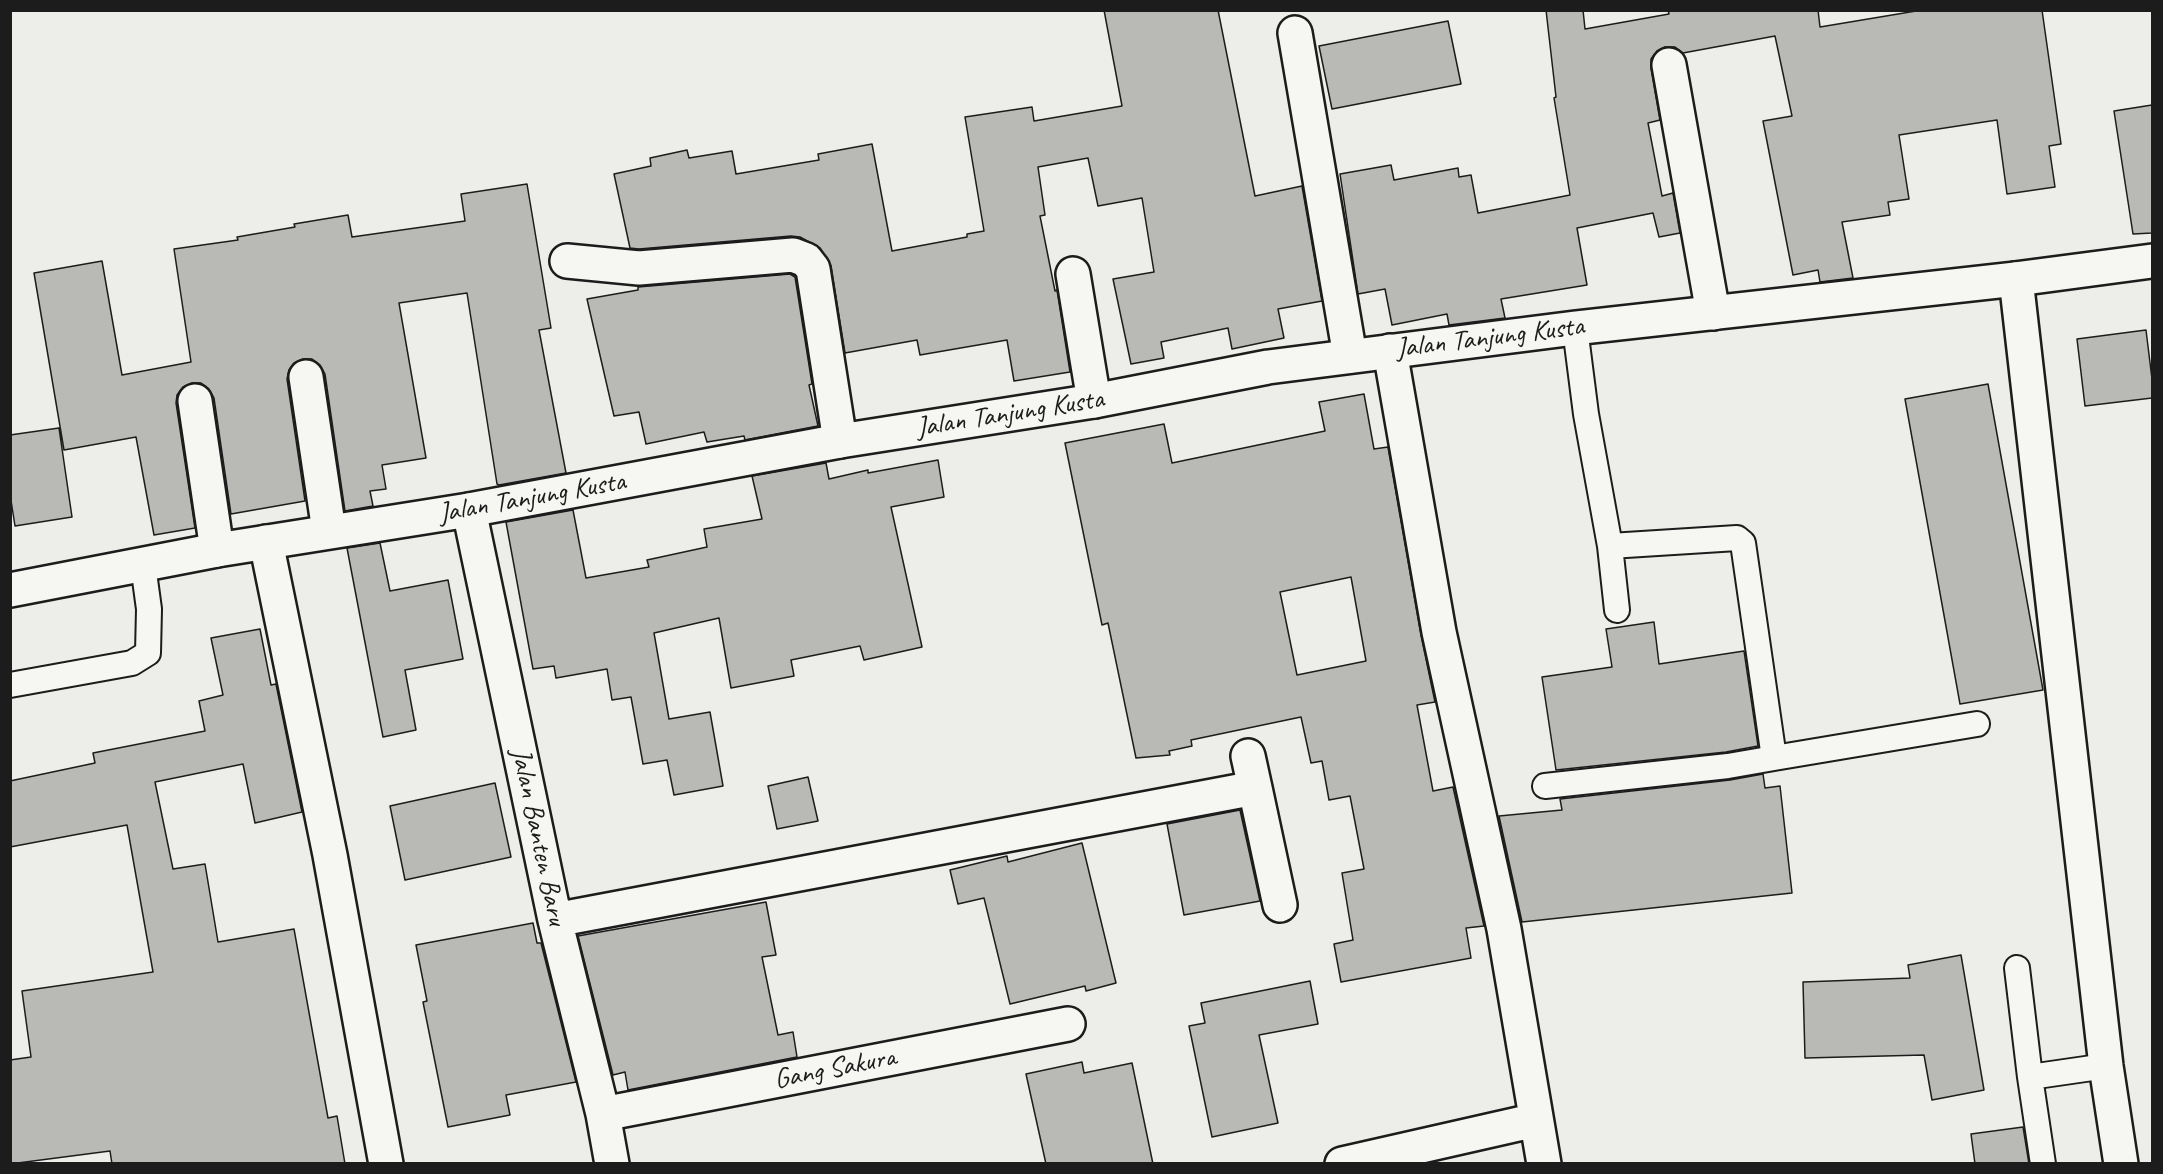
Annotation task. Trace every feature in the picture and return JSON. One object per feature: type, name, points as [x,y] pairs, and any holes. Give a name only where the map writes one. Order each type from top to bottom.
[{"type":"street","points":[[1294,33],[1350,356]]},
{"type":"street","points":[[1669,65],[1713,313]]},
{"type":"street","points":[[567,261],[639,268],[793,255],[806,260],[813,269],[840,441]]},
{"type":"street","name":"Jalan Tanjung Kusta","points":[[10,590],[217,550],[469,510],[840,441],[1094,401],[1268,368],[1575,328],[2016,279],[2152,261]]},
{"type":"street","points":[[1073,274],[1094,401]]},
{"type":"street","points":[[2016,279],[2106,1066],[2121,1164]]},
{"type":"street","points":[[1390,351],[1439,633],[1504,929],[1544,1164]]},
{"type":"street","points":[[306,377],[329,531]]},
{"type":"street","points":[[195,401],[217,550]]},
{"type":"street","name":"Jalan Banten Baru","points":[[469,510],[555,920],[603,1114],[612,1164]]},
{"type":"street","points":[[266,542],[330,855],[386,1164]]},
{"type":"street","points":[[1248,756],[1280,905]]},
{"type":"street","points":[[555,920],[1255,788]]},
{"type":"street","name":"Gang Sakura","points":[[603,1114],[1068,1023]]},
{"type":"street","points":[[1342,1164],[1536,1120]]},
{"type":"lane","points":[[1575,328],[1586,414],[1610,546],[1617,610]]},
{"type":"lane","points":[[1610,546],[1737,538],[1743,543],[1774,758]]},
{"type":"lane","points":[[10,685],[132,663],[148,653],[149,609],[143,565]]},
{"type":"lane","points":[[1545,786],[1728,766],[1977,724]]},
{"type":"lane","points":[[2017,968],[2043,1164]]},
{"type":"lane","points":[[2030,1077],[2106,1066]]},
{"type":"building","points":[[1104,10],[1218,10],[1255,196],[1302,186],[1322,301],[1278,309],[1284,338],[1232,349],[1228,328],[1161,342],[1164,358],[1131,364],[1113,279],[1154,272],[1142,198],[1098,206],[1088,158],[1038,167],[1045,215],[1040,216],[1055,291],[1057,290],[1070,372],[1014,381],[1007,340],[920,355],[917,340],[845,353],[831,266],[820,248],[800,237],[630,248],[614,174],[651,166],[650,158],[687,150],[689,158],[732,151],[736,174],[819,160],[818,154],[872,144],[892,251],[967,237],[967,234],[984,231],[965,117],[1032,107],[1034,121],[1122,106]]},
{"type":"building","points":[[1546,10],[1583,10],[1585,29],[1669,14],[1668,10],[1818,10],[1820,27],[1922,10],[2042,10],[2061,144],[2049,146],[2055,187],[2007,194],[1997,120],[1899,135],[1909,199],[1888,202],[1890,215],[1842,222],[1853,278],[1820,282],[1818,270],[1793,275],[1763,121],[1792,116],[1775,36],[1683,53],[1675,47],[1665,47],[1657,51],[1651,59],[1660,120],[1648,123],[1662,196],[1673,193],[1680,233],[1659,237],[1653,213],[1577,228],[1587,285],[1501,299],[1505,318],[1449,325],[1447,314],[1392,325],[1385,289],[1358,294],[1340,174],[1391,165],[1394,180],[1458,168],[1459,177],[1471,175],[1478,213],[1570,195],[1554,98],[1556,97]]},
{"type":"building","points":[[1448,21],[1461,84],[1332,109],[1319,46]]},
{"type":"building","points":[[2152,105],[2152,233],[2133,234],[2114,111]]},
{"type":"building","points":[[527,184],[551,328],[539,330],[566,473],[497,484],[467,293],[399,303],[426,458],[382,465],[386,489],[370,491],[373,506],[345,511],[325,374],[320,365],[312,359],[303,359],[294,363],[287,379],[305,501],[231,514],[214,398],[209,389],[201,383],[192,383],[183,387],[177,395],[176,403],[195,528],[154,535],[136,437],[64,450],[34,273],[102,261],[122,375],[191,362],[174,249],[238,240],[237,237],[295,227],[294,224],[348,215],[352,237],[465,221],[461,194]]},
{"type":"building","points":[[790,274],[795,277],[812,384],[809,385],[818,426],[745,440],[744,436],[707,442],[704,432],[646,444],[639,412],[614,416],[587,299],[638,290],[638,287]]},
{"type":"building","points":[[2146,330],[2152,398],[2085,406],[2077,339]]},
{"type":"building","points":[[1988,384],[2043,690],[1960,704],[1905,399]]},
{"type":"building","points":[[1364,394],[1374,449],[1388,447],[1435,702],[1417,705],[1433,791],[1453,787],[1484,926],[1466,928],[1471,958],[1341,982],[1334,944],[1353,940],[1342,873],[1364,869],[1350,796],[1329,800],[1322,761],[1311,763],[1301,717],[1191,740],[1192,746],[1169,751],[1170,755],[1136,758],[1108,623],[1102,625],[1065,443],[1164,424],[1172,463],[1325,431],[1319,402]],"holes":[[[1351,577],[1366,661],[1297,675],[1280,592]]]},
{"type":"building","points":[[59,428],[72,517],[15,526],[10,494],[10,435]]},
{"type":"building","points":[[938,460],[944,497],[891,507],[922,647],[864,660],[860,646],[791,660],[794,676],[731,688],[719,618],[654,633],[669,719],[710,712],[723,786],[674,795],[667,760],[643,764],[631,697],[612,700],[607,669],[556,678],[554,666],[533,669],[506,522],[573,510],[586,578],[649,567],[647,560],[707,547],[704,529],[762,519],[752,476],[826,463],[829,479],[868,470],[868,473]]},
{"type":"building","points":[[380,543],[390,591],[448,580],[463,659],[405,670],[416,730],[383,737],[347,548]]},
{"type":"building","points":[[1654,622],[1659,664],[1744,651],[1758,746],[1726,752],[1556,770],[1542,677],[1612,667],[1606,629]]},
{"type":"building","points":[[260,629],[271,685],[276,684],[302,812],[255,823],[243,764],[155,782],[173,869],[205,864],[218,942],[294,929],[328,1118],[337,1116],[345,1164],[112,1164],[110,1151],[10,1164],[10,1060],[31,1057],[22,991],[153,972],[127,825],[10,847],[10,781],[95,763],[93,753],[205,731],[199,701],[223,695],[211,638]]},
{"type":"building","points":[[1763,774],[1765,788],[1780,786],[1792,893],[1522,922],[1499,816],[1562,810],[1560,799],[1730,780]]},
{"type":"building","points":[[808,777],[818,821],[777,829],[768,786]]},
{"type":"building","points":[[495,783],[511,857],[405,880],[390,806]]},
{"type":"building","points":[[1240,810],[1260,901],[1184,915],[1167,824]]},
{"type":"building","points":[[1082,843],[1116,983],[1086,991],[1085,986],[1010,1004],[984,898],[958,904],[950,870],[1007,856],[1008,862]]},
{"type":"building","points":[[766,902],[776,955],[762,957],[778,1035],[793,1032],[797,1057],[628,1090],[625,1072],[613,1075],[578,936]]},
{"type":"building","points":[[533,923],[537,943],[541,943],[576,1082],[506,1095],[510,1115],[448,1127],[423,1002],[427,1001],[416,945]]},
{"type":"building","points":[[1961,955],[1984,1090],[1932,1100],[1924,1055],[1805,1058],[1803,982],[1910,978],[1908,965]]},
{"type":"building","points":[[1310,981],[1318,1024],[1259,1035],[1278,1123],[1212,1137],[1189,1026],[1205,1023],[1201,1003]]},
{"type":"building","points":[[1082,1062],[1084,1073],[1132,1063],[1153,1164],[1046,1164],[1026,1074]]},
{"type":"building","points":[[2023,1127],[2029,1164],[1975,1164],[1971,1134]]}]
